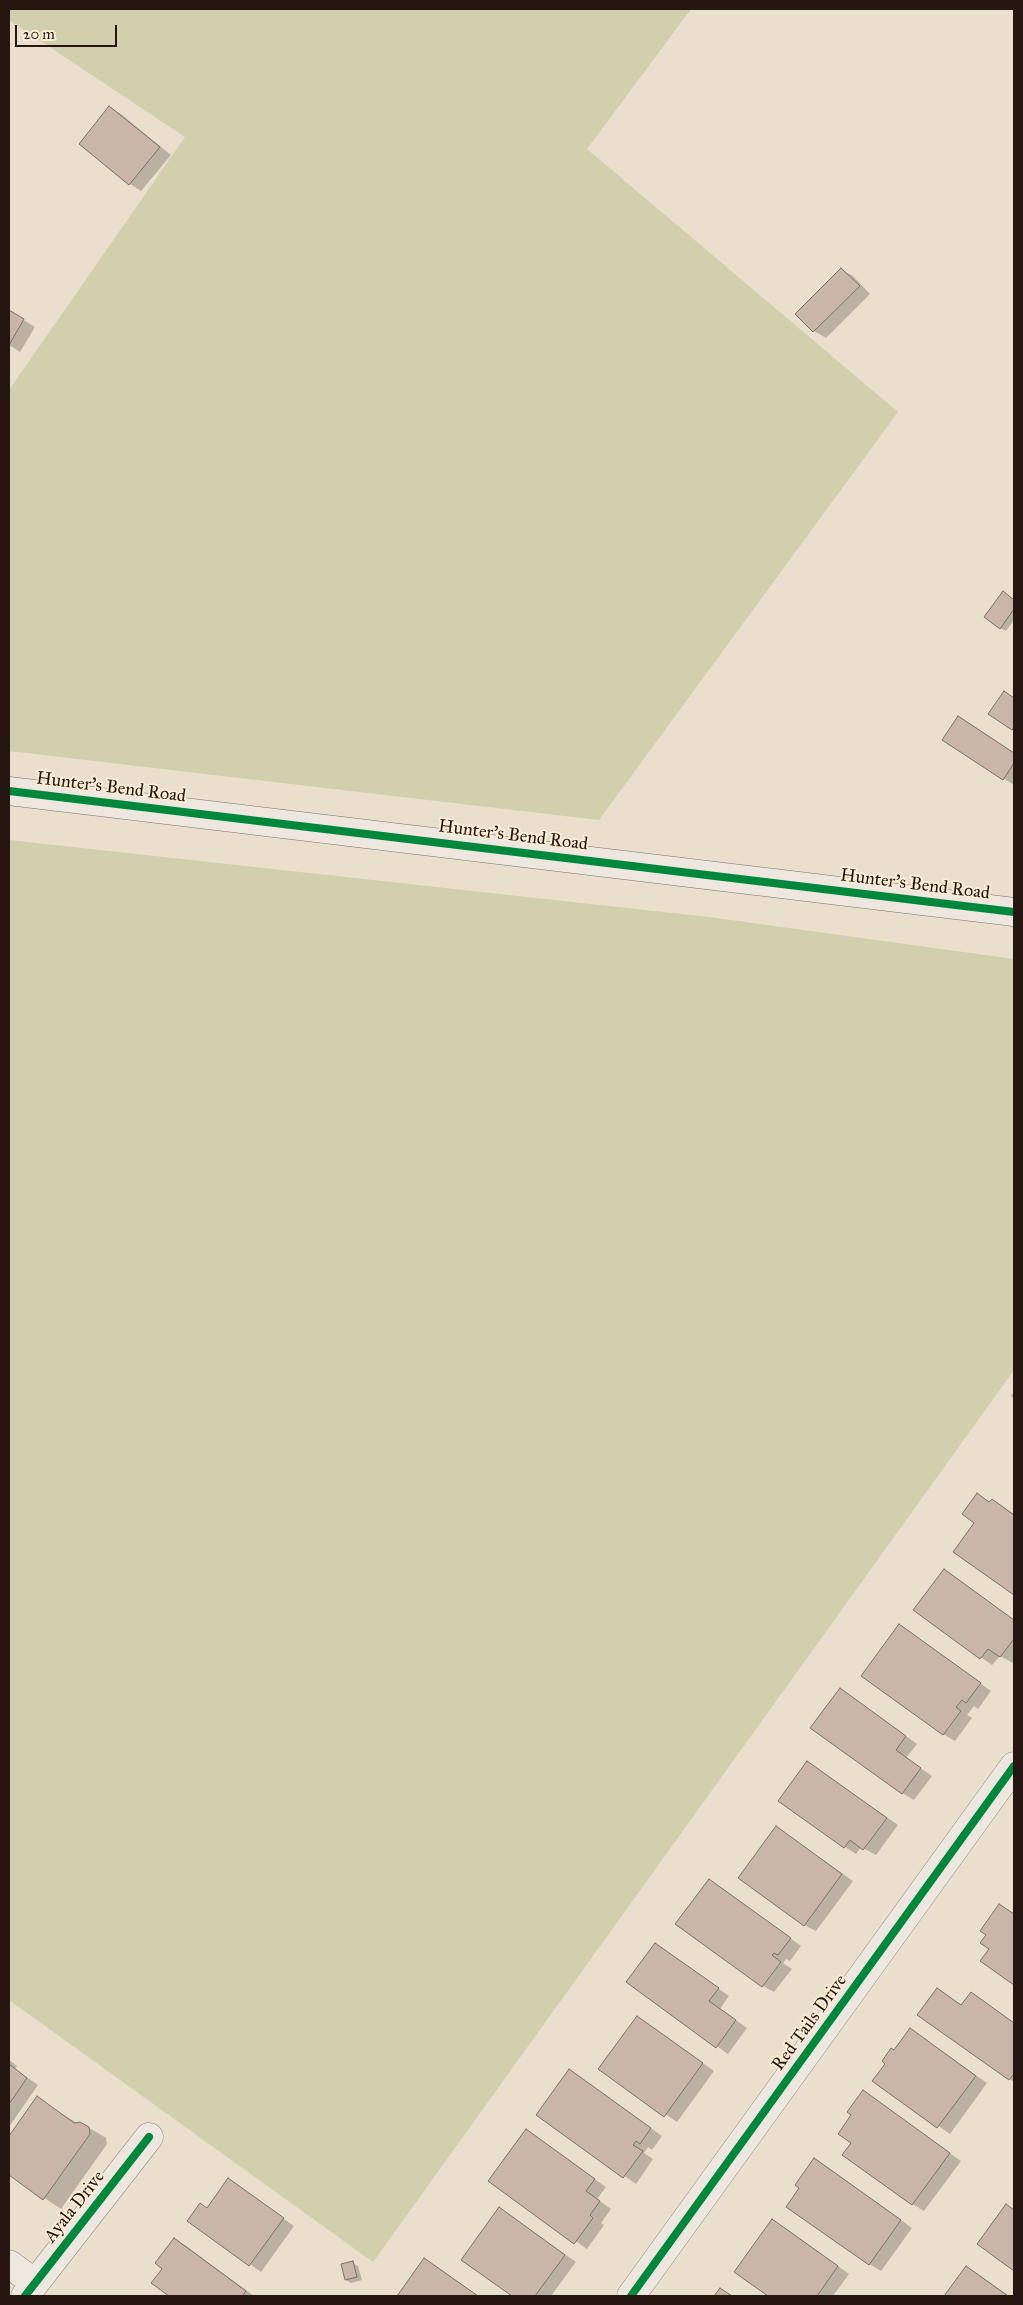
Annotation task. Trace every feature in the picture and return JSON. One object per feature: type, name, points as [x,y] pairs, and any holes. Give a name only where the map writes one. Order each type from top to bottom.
[{"type":"street","name":"Hunter's Bend Road","points":[[9,791],[1014,912]]},
{"type":"street","name":"Red Tails Drive","points":[[630,2296],[1014,1766]]},
{"type":"street","name":"Ayala Drive","points":[[30,2290],[149,2137]]},
{"type":"street","points":[[9,2264],[30,2290]]},
{"type":"shaded area","points":[[9,9],[691,9],[587,149],[898,412],[599,820],[9,751],[9,390],[185,137],[9,20]]},
{"type":"shaded area","points":[[9,840],[709,917],[1014,959],[1014,1370],[373,2262],[9,2000]]},
{"type":"building","points":[[109,106],[160,147],[129,185],[79,144]]},
{"type":"building","points":[[841,268],[860,286],[813,332],[795,314]]},
{"type":"building","points":[[9,310],[24,319],[9,345]]},
{"type":"building","points":[[1003,591],[1014,600],[1014,609],[1000,629],[984,617]]},
{"type":"building","points":[[1004,691],[1014,698],[1014,727],[1012,730],[988,714]]},
{"type":"building","points":[[958,716],[1014,753],[1014,763],[1003,780],[942,740]]},
{"type":"building","points":[[977,1493],[989,1502],[992,1499],[1014,1515],[1014,1595],[953,1552],[974,1523],[962,1514]]},
{"type":"building","points":[[944,1569],[1014,1620],[1014,1639],[1000,1657],[988,1649],[980,1659],[913,1610]]},
{"type":"building","points":[[899,1624],[981,1683],[966,1703],[962,1700],[956,1707],[961,1711],[943,1735],[861,1676]]},
{"type":"building","points":[[840,1688],[906,1736],[896,1750],[921,1768],[902,1794],[810,1728]]},
{"type":"building","points":[[807,1761],[887,1818],[863,1850],[850,1840],[844,1848],[778,1801]]},
{"type":"building","points":[[776,1826],[842,1874],[804,1926],[738,1878]]},
{"type":"building","points":[[709,1879],[791,1938],[778,1955],[774,1953],[772,1955],[781,1962],[762,1987],[675,1924]]},
{"type":"building","points":[[999,1904],[1014,1914],[1014,1985],[980,1961],[989,1949],[980,1943],[986,1935],[980,1931]]},
{"type":"building","points":[[655,1943],[719,1988],[709,2001],[736,2020],[716,2048],[626,1982]]},
{"type":"building","points":[[937,1988],[961,2005],[971,1992],[1014,2023],[1014,2074],[1009,2080],[917,2015]]},
{"type":"building","points":[[637,2016],[703,2063],[664,2117],[598,2069]]},
{"type":"building","points":[[910,2028],[976,2076],[937,2128],[872,2081],[885,2064],[882,2061],[891,2048],[894,2050]]},
{"type":"building","points":[[9,2064],[27,2078],[9,2104]]},
{"type":"building","points":[[569,2069],[651,2128],[640,2144],[636,2141],[633,2145],[643,2151],[623,2178],[536,2115]]},
{"type":"building","points":[[863,2090],[950,2153],[912,2205],[842,2155],[851,2143],[838,2134],[851,2115],[847,2112]]},
{"type":"building","points":[[37,2096],[74,2123],[80,2122],[89,2127],[90,2134],[43,2200],[9,2175],[9,2136]]},
{"type":"building","points":[[526,2129],[595,2179],[586,2191],[600,2201],[590,2215],[593,2218],[574,2244],[488,2181]]},
{"type":"building","points":[[814,2158],[901,2220],[869,2265],[786,2207],[799,2188],[795,2185]]},
{"type":"building","points":[[228,2178],[284,2218],[249,2266],[187,2221],[200,2203],[207,2208]]},
{"type":"building","points":[[1006,2204],[1014,2210],[1014,2271],[977,2244]]},
{"type":"building","points":[[499,2207],[565,2255],[535,2296],[512,2296],[461,2260]]},
{"type":"building","points":[[772,2219],[838,2266],[817,2296],[768,2296],[734,2272]]},
{"type":"building","points":[[174,2238],[246,2291],[242,2296],[169,2296],[151,2283],[162,2269],[155,2263]]},
{"type":"building","points":[[424,2258],[478,2296],[397,2296]]},
{"type":"building","points":[[353,2261],[357,2277],[345,2280],[341,2264]]},
{"type":"building","points":[[966,2266],[1008,2296],[944,2296]]},
{"type":"building","points":[[720,2288],[732,2296],[714,2296]]},
{"type":"cycle path","points":[[9,791],[1014,912]]},
{"type":"cycle path","points":[[631,2296],[1014,1766]]},
{"type":"cycle path","points":[[25,2296],[149,2137]]}]
